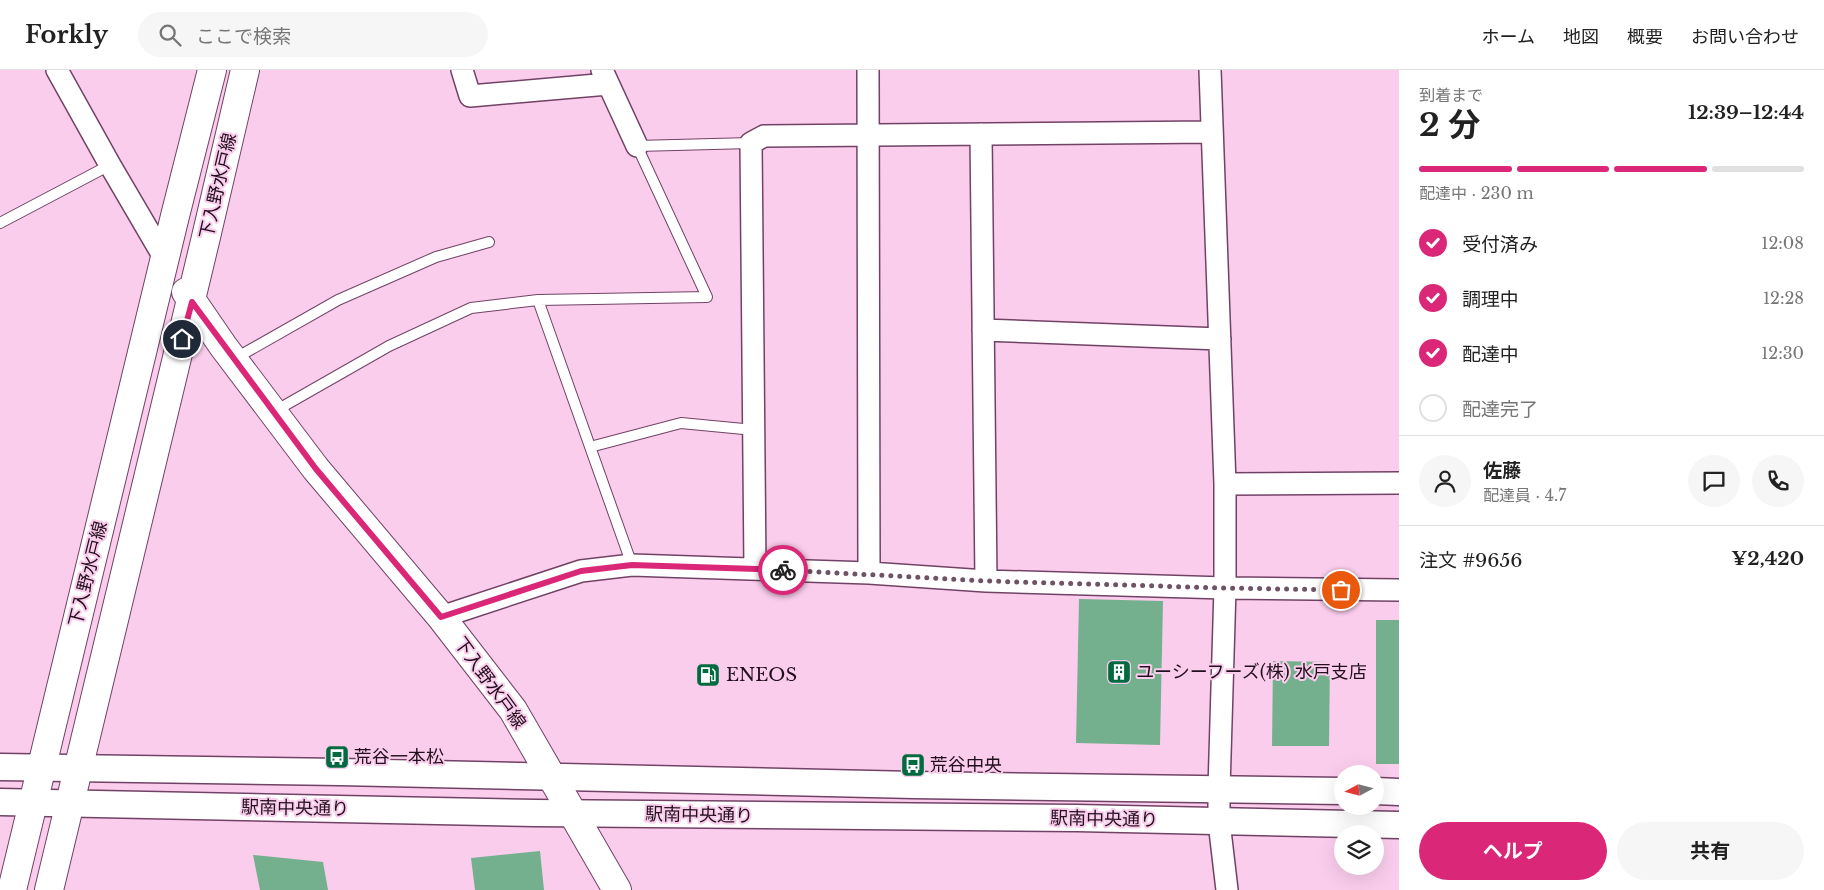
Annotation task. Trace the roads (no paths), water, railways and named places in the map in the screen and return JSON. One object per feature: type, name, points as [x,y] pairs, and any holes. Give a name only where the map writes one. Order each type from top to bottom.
[{"type":"main road","name":"下入野水戸線","points":[[12,890],[212,70]]},
{"type":"main road","name":"下入野水戸線","points":[[49,890],[77,768],[192,302],[245,70]]},
{"type":"main road","name":"下入野水戸線","points":[[165,259],[192,302],[316,469],[441,617],[513,710],[617,890]]},
{"type":"street","points":[[57,70],[165,259]]},
{"type":"street","points":[[462,70],[470,96],[605,77],[636,146]]},
{"type":"street","points":[[868,70],[869,573]]},
{"type":"street","points":[[1210,70],[1225,484],[1225,588],[1219,822],[1227,890]]},
{"type":"street","points":[[755,569],[752,143],[764,136],[1212,132]]},
{"type":"street","points":[[981,134],[986,581]]},
{"type":"street","points":[[983,330],[1220,339]]},
{"type":"street","points":[[1225,484],[1399,484]]},
{"type":"street","points":[[441,617],[581,571],[632,565],[869,573],[986,581],[1225,588],[1399,590]]},
{"type":"street","name":"駅南中央通り","points":[[0,767],[914,786],[1334,791]]},
{"type":"street","points":[[1384,791],[1399,792]]},
{"type":"street","name":"駅南中央通り","points":[[0,802],[572,813],[1077,818],[1399,825]]},
{"type":"lane","points":[[273,412],[389,346],[471,308],[538,300],[707,297],[636,146],[752,143]]},
{"type":"lane","points":[[0,222],[110,165]]},
{"type":"lane","points":[[233,359],[338,300],[436,257],[490,242]]},
{"type":"lane","points":[[538,300],[632,565]]},
{"type":"lane","points":[[590,447],[681,423],[754,430]]},
{"type":"place","name":"ユーシーフーズ(株) 水戸支店","points":[[1119,672]]},
{"type":"place","name":"ENEOS","points":[[708,675]]},
{"type":"place","name":"荒谷一本松","points":[[337,757]]},
{"type":"place","name":"荒谷中央","points":[[913,765]]}]
